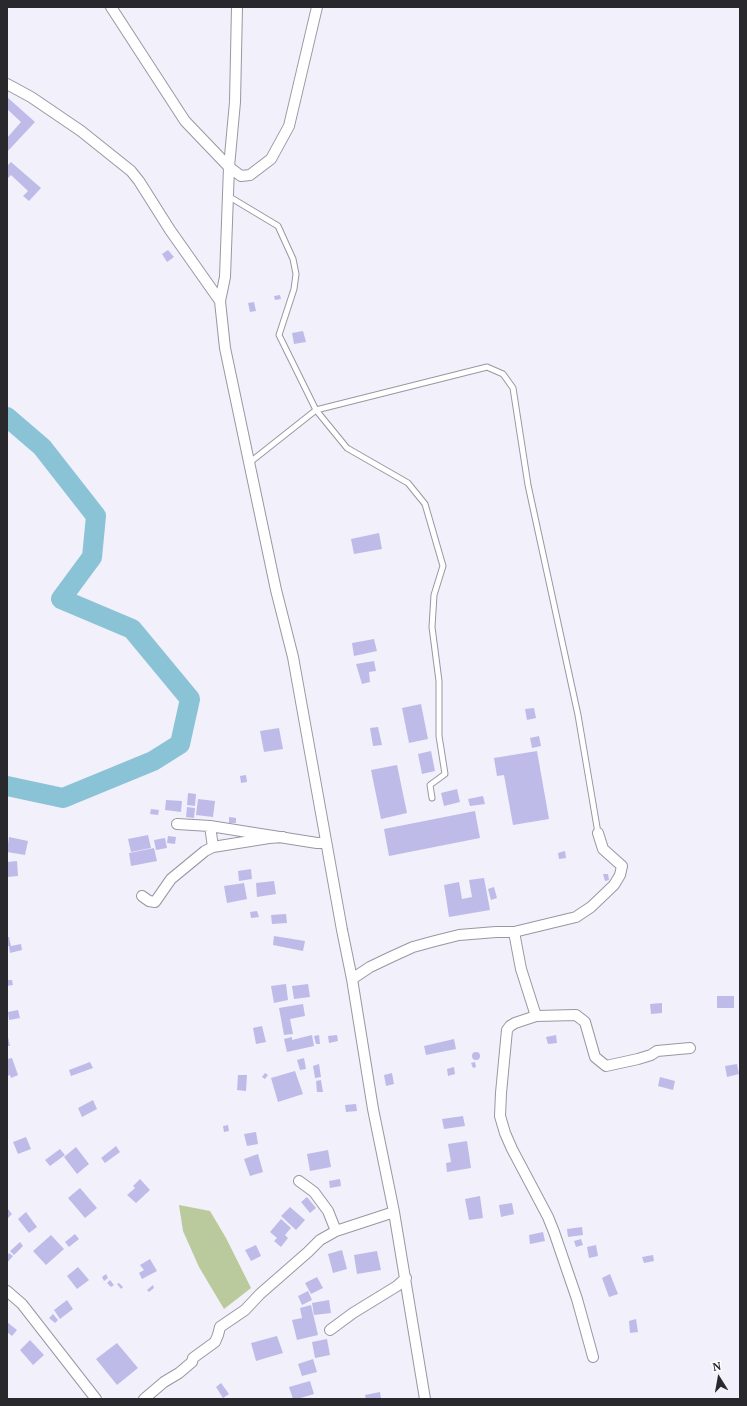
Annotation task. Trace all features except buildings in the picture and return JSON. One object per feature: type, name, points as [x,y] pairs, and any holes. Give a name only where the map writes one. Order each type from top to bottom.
[{"type":"street","points":[[112,7],[185,121],[229,168],[241,176],[250,176],[270,159],[283,139],[289,126],[317,7]]},
{"type":"street","points":[[237,7],[235,102],[229,168],[225,277],[220,302],[225,348],[276,590],[292,657],[352,979],[373,1109],[406,1278],[426,1399]]},
{"type":"street","points":[[7,84],[31,97],[81,131],[131,171],[220,302]]},
{"type":"street","points":[[177,824],[210,826],[317,843],[326,843]]},
{"type":"street","points":[[210,826],[212,847]]},
{"type":"street","points":[[352,979],[370,967],[413,947],[459,935],[514,932],[576,917],[591,907],[614,884],[620,875],[622,866],[603,849],[598,833]]},
{"type":"street","points":[[142,896],[149,901],[155,902],[171,879],[212,847],[283,837]]},
{"type":"street","points":[[514,932],[522,969],[536,1016]]},
{"type":"street","points":[[593,1357],[577,1299],[554,1232],[548,1217],[512,1149],[500,1116],[500,1093],[507,1030],[510,1026],[536,1016],[576,1015],[586,1022],[595,1057],[606,1066],[638,1059],[651,1055],[657,1051],[690,1048]]},
{"type":"street","points":[[299,1181],[314,1192],[328,1211],[336,1231]]},
{"type":"street","points":[[144,1399],[164,1382],[179,1373],[192,1362],[193,1358],[214,1342],[220,1327],[245,1310],[260,1294],[320,1240],[336,1231],[394,1212]]},
{"type":"street","points":[[330,1330],[353,1313],[397,1286],[406,1278]]},
{"type":"street","points":[[7,1292],[22,1304],[96,1399]]},
{"type":"lane","points":[[228,196],[278,226],[293,259],[296,274],[294,289],[279,335],[316,410],[347,448],[408,483],[425,504],[443,566],[434,595],[432,628],[439,681],[439,736],[445,774],[430,784],[432,798]]},
{"type":"lane","points":[[249,463],[316,410],[487,367],[503,374],[513,388],[528,485],[578,715],[598,833]]},
{"type":"green space","points":[[179,1205],[210,1211],[226,1238],[251,1288],[224,1309],[199,1267],[183,1231]]},
{"type":"waterway","points":[[7,417],[42,447],[96,516],[92,557],[61,599],[132,629],[190,699],[180,744],[153,761],[63,798],[7,786]]}]
